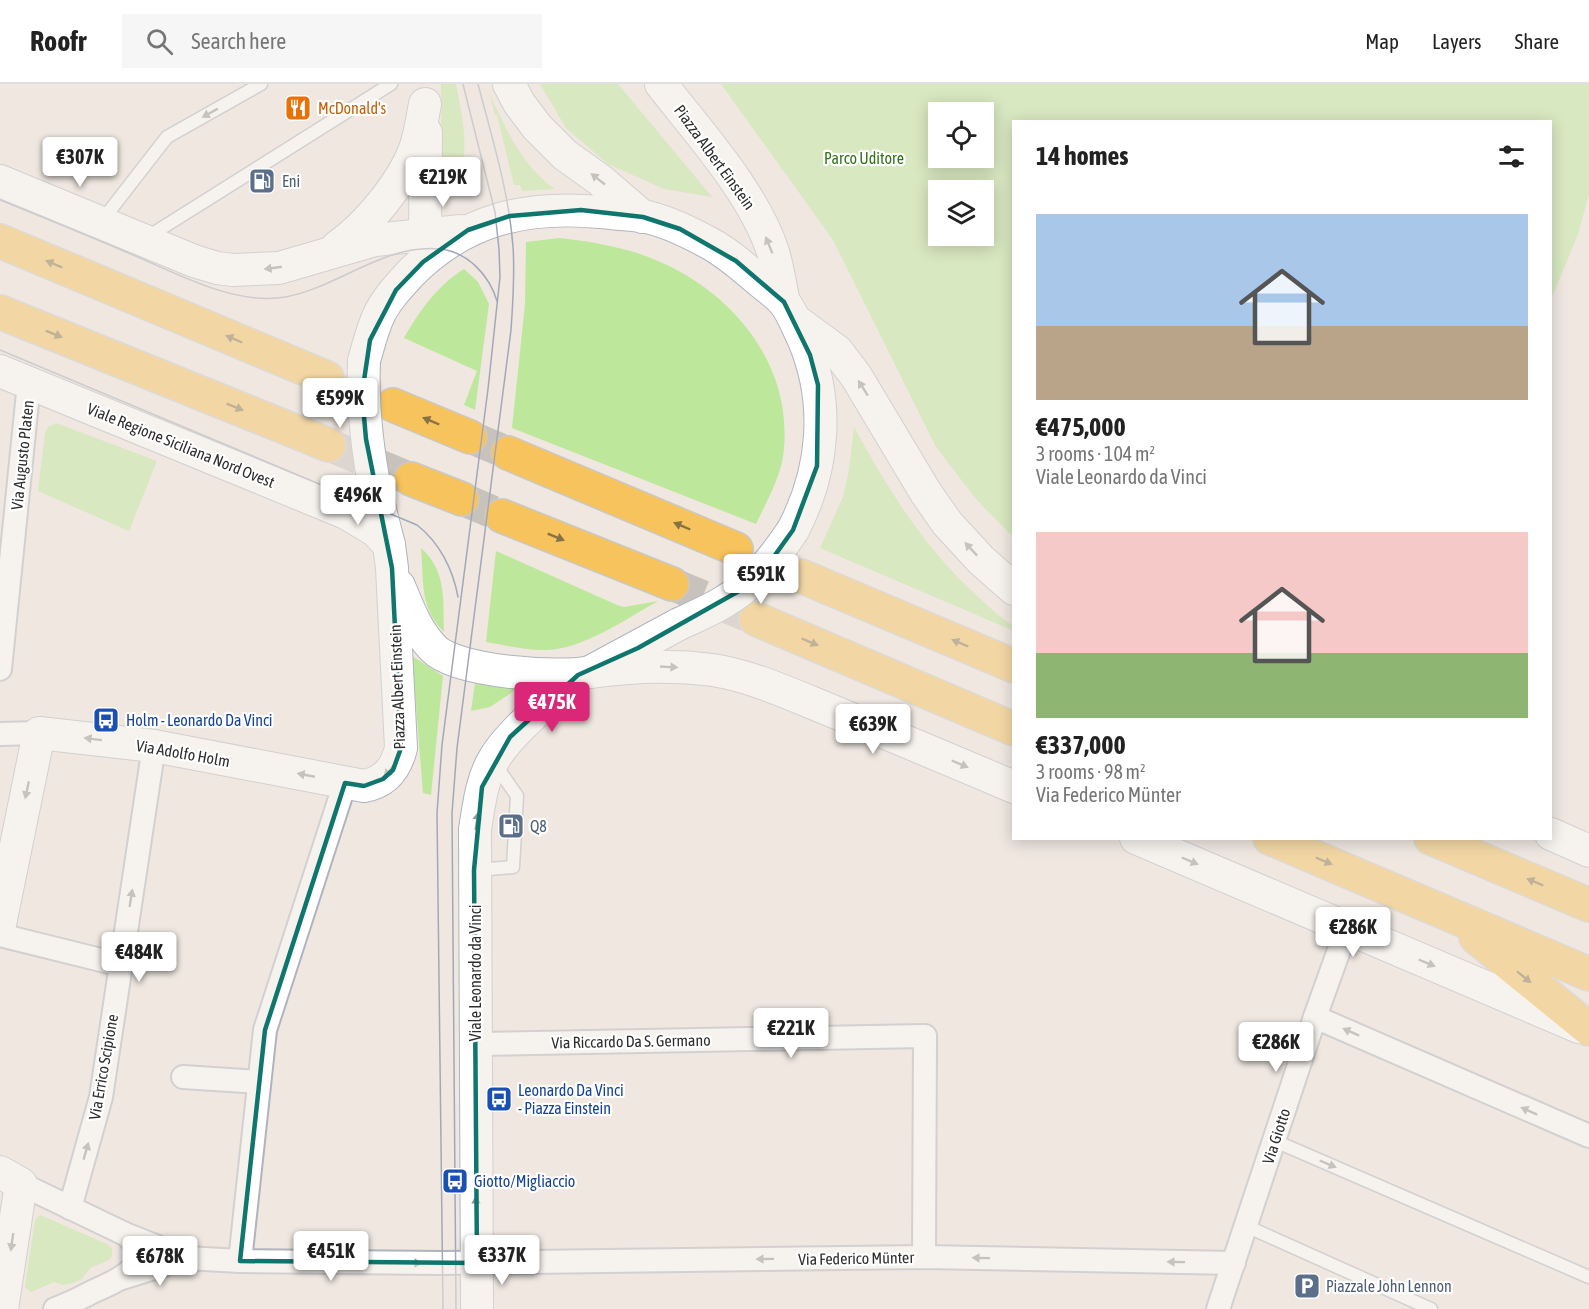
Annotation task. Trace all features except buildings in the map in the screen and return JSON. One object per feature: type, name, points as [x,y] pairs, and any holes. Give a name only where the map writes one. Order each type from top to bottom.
[{"type":"main road","points":[[0,242],[327,378]]},
{"type":"main road","points":[[0,312],[328,445]]},
{"type":"main road","points":[[393,405],[470,437]]},
{"type":"main road","points":[[508,453],[736,549]]},
{"type":"main road","points":[[411,479],[462,499]]},
{"type":"main road","points":[[502,516],[672,584]]},
{"type":"main road","points":[[801,576],[1012,665]]},
{"type":"main road","points":[[756,619],[1012,728]]},
{"type":"main road","points":[[1275,840],[1589,974]]},
{"type":"main road","points":[[1436,840],[1589,905]]},
{"type":"main road","points":[[1446,914],[1589,1030]]},
{"type":"street","name":"Piazza Albert Einstein","points":[[510,84],[519,103],[537,127],[565,155],[600,180],[643,217]]},
{"type":"street","name":"Piazza Albert Einstein","points":[[661,84],[729,172],[755,213],[772,251],[789,311],[810,355],[818,385],[821,414],[817,466],[810,493],[793,530],[770,562],[748,584],[726,601],[584,674],[515,672],[468,664],[442,655],[435,650],[422,634],[412,616],[390,557],[366,439],[362,394],[364,361],[378,315],[426,247],[496,219],[526,213],[581,210],[643,217],[680,229],[710,243],[736,261],[789,311]]},
{"type":"street","points":[[0,181],[142,241],[217,268],[233,270],[279,268],[375,240],[426,247],[425,94]]},
{"type":"street","points":[[321,257],[362,226],[398,181],[415,149],[425,94]]},
{"type":"street","points":[[789,311],[837,351],[856,376],[926,493],[947,523],[981,560],[1012,587]]},
{"type":"street","name":"Viale Regione Siciliana Nord Ovest","points":[[0,371],[346,513],[376,531],[390,557]]},
{"type":"street","name":"Via Augusto Platen","points":[[0,669],[29,383]]},
{"type":"street","name":"Piazza Albert Einstein","points":[[354,784],[373,784],[383,779],[393,770],[401,748],[390,557]]},
{"type":"street","points":[[584,674],[640,666],[672,666],[714,671],[750,679],[1012,786]]},
{"type":"street","name":"Viale Leonardo da Vinci","points":[[477,1309],[474,870],[475,829],[482,787],[493,761],[510,737],[584,674]]},
{"type":"street","points":[[0,924],[39,733]]},
{"type":"street","name":"Via Adolfo Holm","points":[[0,734],[39,733],[154,746],[354,784]]},
{"type":"street","name":"Via Errico Scipione","points":[[70,1208],[101,1097],[154,746]]},
{"type":"street","points":[[240,1261],[265,1030],[354,784]]},
{"type":"street","points":[[1552,834],[1589,851]]},
{"type":"street","points":[[1141,840],[1589,1030]]},
{"type":"street","name":"Via Giotto","points":[[1218,1309],[1347,928]]},
{"type":"street","points":[[0,935],[121,965]]},
{"type":"street","points":[[1315,1017],[1589,1136]]},
{"type":"street","name":"Via Riccardo Da S. Germano","points":[[476,1044],[925,1036],[924,1257]]},
{"type":"street","points":[[183,1077],[260,1082]]},
{"type":"street","points":[[7,1303],[10,1178],[125,1234],[186,1258]]},
{"type":"street","points":[[121,1278],[133,1269],[137,1254],[136,1246],[125,1234]]},
{"type":"street","name":"Via Federico Münter","points":[[186,1258],[240,1261],[477,1263],[924,1257],[1234,1263]]},
{"type":"street","points":[[59,1308],[121,1278],[186,1258]]},
{"type":"lane","points":[[100,223],[167,137],[261,84]]},
{"type":"lane","points":[[142,241],[391,84]]},
{"type":"lane","points":[[1275,1141],[1589,1277]]},
{"type":"lane","points":[[1246,1226],[1431,1309]]},
{"type":"highlighted area","points":[[581,210],[643,217],[680,229],[736,261],[784,302],[810,355],[818,385],[817,466],[793,530],[770,562],[739,591],[638,648],[578,675],[510,737],[482,787],[474,870],[477,1263],[240,1261],[265,1030],[345,783],[364,786],[383,779],[393,770],[401,748],[392,568],[366,439],[362,394],[370,340],[396,290],[423,262],[468,230],[510,216]]},
{"type":"green space","points":[[441,84],[456,84],[464,131],[463,161],[459,176],[442,203]]},
{"type":"green space","points":[[540,84],[618,84],[712,197],[664,189],[608,164],[566,128]]},
{"type":"green space","name":"Parco Uditore","points":[[721,84],[1589,84],[1589,194],[1578,234],[1552,298],[1552,120],[1012,120],[1012,536],[976,499],[936,447],[833,240]]},
{"type":"green space","points":[[490,95],[524,159],[543,180],[555,189],[522,191],[520,185],[514,185]]},
{"type":"green space","points":[[559,238],[627,250],[660,262],[692,279],[720,300],[744,325],[764,354],[777,386],[784,420],[783,457],[772,491],[756,524],[512,428],[525,304],[526,242]]},
{"type":"green space","points":[[464,269],[478,282],[489,304],[475,410],[464,405],[477,371],[404,338],[430,299],[445,283]]},
{"type":"green space","points":[[56,423],[157,461],[129,531],[38,491],[45,433],[48,427]]},
{"type":"green space","points":[[854,427],[893,494],[923,536],[956,576],[1012,625],[1012,630],[820,548],[843,497]]},
{"type":"green space","points":[[421,548],[435,566],[442,587],[444,632],[430,613],[424,593]]},
{"type":"green space","points":[[496,551],[617,605],[624,607],[658,601],[590,639],[561,648],[532,650],[486,642]]},
{"type":"green space","points":[[412,656],[443,676],[431,795],[423,793]]},
{"type":"green space","points":[[475,683],[517,689],[490,707],[471,711]]},
{"type":"green space","points":[[40,1215],[107,1244],[112,1248],[112,1256],[109,1260],[90,1268],[82,1279],[73,1283],[63,1285],[54,1282],[31,1292],[25,1287],[35,1220]]},
{"type":"tunnel","points":[[470,437],[508,453]]},
{"type":"tunnel","points":[[329,445],[411,479]]},
{"type":"tunnel","points":[[462,499],[502,516]]},
{"type":"tunnel","points":[[672,584],[756,619]]},
{"type":"tram line","points":[[443,1309],[437,813],[442,745],[488,389],[500,277],[495,212],[463,84]]},
{"type":"tram line","points":[[456,1309],[452,813],[457,748],[511,330],[514,278],[508,206],[478,84]]},
{"type":"tram line","points":[[0,200],[224,292],[265,298],[285,297],[323,285],[380,259],[420,249],[440,249],[460,255],[476,266],[489,282],[497,301]]},
{"type":"tram line","points":[[0,350],[417,525],[432,539],[444,557],[453,576],[458,597]]},
{"type":"place","name":"McDonald's","points":[[298,108]]},
{"type":"place","name":"Eni","points":[[262,181]]},
{"type":"place","name":"Holm - Leonardo Da Vinci","points":[[106,720]]},
{"type":"place","name":"Q8","points":[[511,826]]},
{"type":"place","name":"Leonardo Da Vinci - Piazza Einstein","points":[[499,1099]]},
{"type":"place","name":"Giotto/Migliaccio","points":[[455,1181]]},
{"type":"place","name":"Piazzale John Lennon","points":[[1307,1286]]}]
